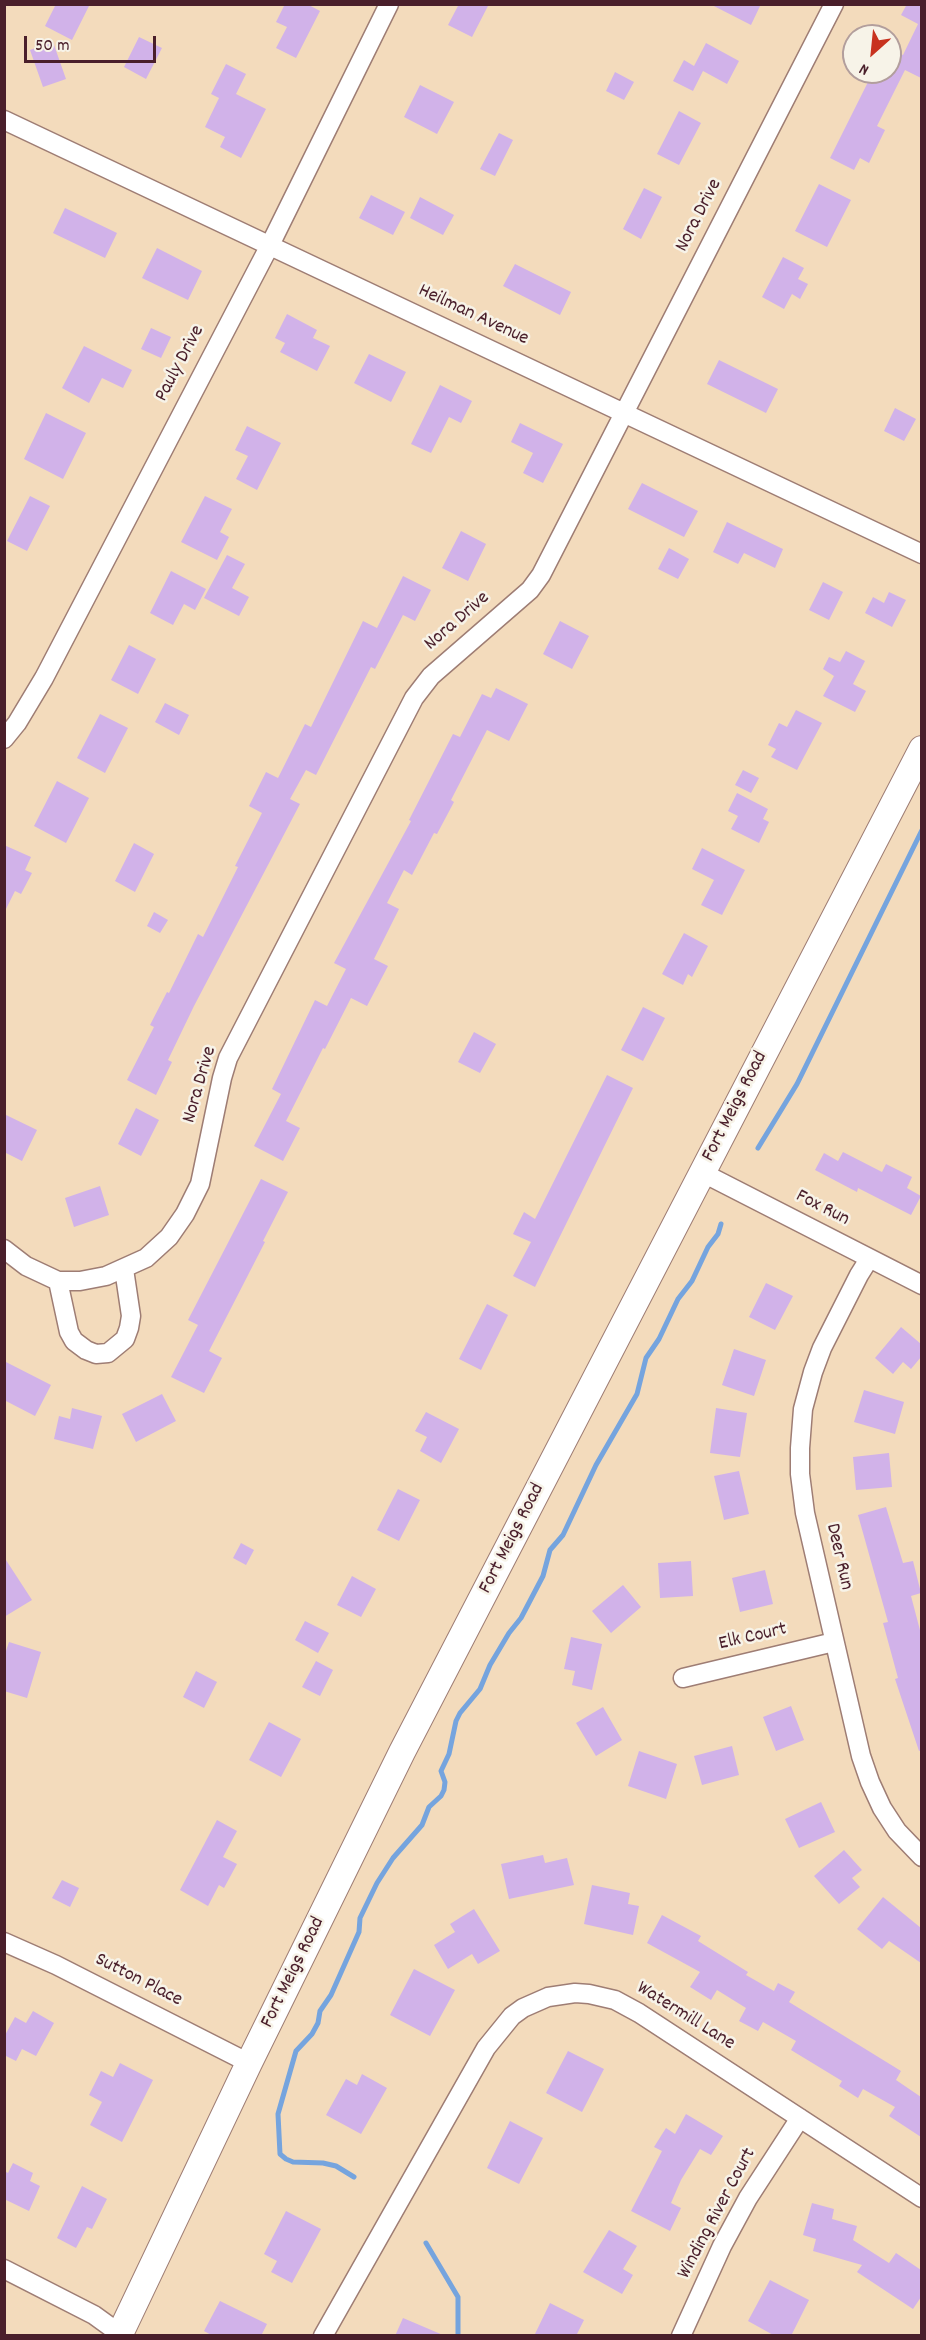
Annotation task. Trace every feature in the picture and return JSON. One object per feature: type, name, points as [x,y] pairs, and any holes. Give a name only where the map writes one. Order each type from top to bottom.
[{"type":"street","name":"Pauly Drive","points":[[4,739],[44,678],[270,245],[389,4]]},
{"type":"street","name":"Nora Drive","points":[[4,1249],[26,1266],[58,1281],[80,1281],[106,1276],[146,1258],[169,1236],[185,1214],[200,1184],[228,1058],[414,698],[431,676],[530,590],[541,575],[834,4]]},
{"type":"street","name":"Heilman Avenue","points":[[4,120],[921,555]]},
{"type":"street","name":"Fort Meigs Road","points":[[121,2335],[249,2063],[402,1752],[921,750]]},
{"type":"street","name":"Fox Run","points":[[702,1173],[921,1285]]},
{"type":"street","name":"Deer Run","points":[[870,1259],[859,1275],[822,1348],[813,1372],[803,1409],[800,1474],[805,1513],[861,1756],[882,1808],[897,1831],[921,1857]]},
{"type":"street","points":[[58,1281],[69,1332],[74,1341],[96,1354],[108,1353],[125,1339],[129,1328],[131,1316],[124,1269]]},
{"type":"street","name":"Elk Court","points":[[683,1678],[834,1642]]},
{"type":"street","name":"Sutton Place","points":[[4,1942],[56,1965],[249,2063]]},
{"type":"street","name":"Watermill Lane","points":[[323,2336],[486,2048],[512,2016],[548,1997],[575,1993],[615,2000],[639,2013],[921,2198]]},
{"type":"street","name":"Winding River Court","points":[[681,2336],[722,2246],[748,2198],[800,2118]]},
{"type":"street","points":[[4,2269],[94,2315],[121,2335]]},
{"type":"building","points":[[56,4],[90,4],[72,40],[45,26]]},
{"type":"building","points":[[285,4],[307,4],[320,11],[296,58],[276,48],[287,27],[276,22]]},
{"type":"building","points":[[459,4],[489,4],[472,37],[448,25]]},
{"type":"building","points":[[710,4],[761,4],[751,25]]},
{"type":"building","points":[[907,4],[921,4],[921,78],[905,70],[902,76],[902,55],[918,24],[901,15]]},
{"type":"building","points":[[139,37],[162,48],[146,79],[124,67]]},
{"type":"building","points":[[53,42],[66,79],[43,87],[30,50]]},
{"type":"building","points":[[706,43],[739,61],[727,84],[703,71],[693,91],[673,81],[684,60],[694,66]]},
{"type":"building","points":[[226,64],[246,74],[236,94],[266,109],[241,158],[220,147],[225,137],[205,127],[219,98],[211,94]]},
{"type":"building","points":[[615,72],[634,82],[624,100],[606,91]]},
{"type":"building","points":[[867,84],[898,84],[877,126],[885,130],[869,163],[860,158],[854,170],[830,158]]},
{"type":"building","points":[[420,85],[454,102],[437,134],[404,117]]},
{"type":"building","points":[[679,111],[701,123],[679,165],[657,154]]},
{"type":"building","points":[[499,133],[513,140],[495,176],[480,169]]},
{"type":"building","points":[[819,184],[851,200],[827,247],[795,231]]},
{"type":"building","points":[[644,188],[662,197],[641,239],[623,229]]},
{"type":"building","points":[[371,195],[405,212],[393,235],[359,218]]},
{"type":"building","points":[[420,197],[454,215],[443,235],[410,218]]},
{"type":"building","points":[[65,208],[117,233],[105,258],[53,233]]},
{"type":"building","points":[[157,248],[202,271],[188,300],[142,278]]},
{"type":"building","points":[[783,257],[804,268],[798,279],[808,284],[800,299],[792,294],[784,309],[762,297]]},
{"type":"building","points":[[515,264],[571,292],[560,315],[503,286]]},
{"type":"building","points":[[287,314],[317,330],[313,338],[330,346],[317,371],[280,352],[285,343],[275,338]]},
{"type":"building","points":[[151,328],[171,337],[161,358],[141,349]]},
{"type":"building","points":[[84,346],[132,370],[123,388],[102,378],[89,403],[62,388]]},
{"type":"building","points":[[369,354],[406,372],[391,402],[354,383]]},
{"type":"building","points":[[719,360],[778,389],[766,413],[707,384]]},
{"type":"building","points":[[440,385],[472,401],[461,423],[449,417],[431,453],[411,444]]},
{"type":"building","points":[[895,408],[916,419],[904,441],[884,431]]},
{"type":"building","points":[[46,413],[86,433],[63,479],[24,459]]},
{"type":"building","points":[[520,423],[563,444],[543,483],[523,473],[533,453],[511,442]]},
{"type":"building","points":[[247,426],[281,443],[257,490],[236,479],[248,456],[235,450]]},
{"type":"building","points":[[642,483],[698,511],[684,537],[628,509]]},
{"type":"building","points":[[30,496],[50,506],[27,551],[7,541]]},
{"type":"building","points":[[205,496],[232,509],[220,532],[229,537],[217,560],[181,542]]},
{"type":"building","points":[[727,522],[783,549],[775,568],[744,553],[738,564],[713,552]]},
{"type":"building","points":[[461,531],[486,544],[468,581],[442,568]]},
{"type":"building","points":[[669,548],[689,559],[678,579],[658,569]]},
{"type":"building","points":[[227,555],[245,564],[232,588],[249,597],[239,616],[204,598]]},
{"type":"building","points":[[171,571],[206,589],[195,610],[184,604],[173,625],[150,613]]},
{"type":"building","points":[[403,576],[431,590],[415,621],[403,615],[375,669],[371,667],[316,775],[306,770],[290,799],[300,804],[194,1006],[168,1060],[172,1062],[156,1095],[127,1080],[154,1027],[150,1025],[167,992],[169,993],[198,934],[203,937],[238,867],[235,866],[262,813],[249,806],[266,772],[278,778],[305,724],[311,727],[363,621],[377,628]]},
{"type":"building","points":[[823,582],[843,592],[829,620],[809,610]]},
{"type":"building","points":[[889,592],[906,600],[892,627],[865,613],[873,597],[884,603]]},
{"type":"building","points":[[560,621],[589,636],[572,669],[543,654]]},
{"type":"building","points":[[129,645],[156,659],[138,694],[111,680]]},
{"type":"building","points":[[846,651],[865,661],[853,684],[866,691],[855,712],[823,696],[834,676],[823,669],[829,657],[840,662]]},
{"type":"building","points":[[496,688],[528,704],[509,741],[487,730],[451,800],[454,802],[437,834],[434,833],[412,875],[404,870],[387,903],[399,909],[374,959],[388,966],[367,1006],[351,998],[325,1049],[323,1048],[286,1121],[300,1128],[283,1161],[254,1146],[281,1094],[272,1089],[315,1000],[327,1006],[346,969],[334,963],[411,821],[409,820],[453,734],[460,737],[482,694],[491,698]]},
{"type":"building","points":[[165,703],[189,715],[179,735],[155,722]]},
{"type":"building","points":[[796,710],[822,723],[797,770],[771,757],[776,749],[768,745],[779,723],[787,727]]},
{"type":"building","points":[[100,714],[128,728],[105,773],[77,758]]},
{"type":"building","points":[[743,770],[759,778],[751,793],[735,785]]},
{"type":"building","points":[[57,781],[89,798],[66,843],[34,826]]},
{"type":"building","points":[[737,793],[768,809],[763,819],[769,822],[759,843],[731,829],[738,816],[728,811]]},
{"type":"building","points":[[134,843],[154,854],[135,892],[115,881]]},
{"type":"building","points":[[4,845],[31,857],[25,870],[32,873],[21,894],[15,891],[4,913]]},
{"type":"building","points":[[702,848],[745,870],[722,915],[701,905],[714,880],[692,869]]},
{"type":"building","points":[[154,912],[168,920],[160,933],[147,926]]},
{"type":"building","points":[[684,933],[708,946],[692,977],[688,974],[683,985],[662,974]]},
{"type":"building","points":[[643,1007],[665,1018],[643,1061],[621,1050]]},
{"type":"building","points":[[474,1032],[496,1044],[480,1073],[458,1062]]},
{"type":"building","points":[[607,1075],[633,1088],[535,1287],[513,1276],[531,1242],[513,1234],[524,1212],[535,1219]]},
{"type":"building","points":[[136,1108],[159,1120],[141,1156],[118,1144]]},
{"type":"building","points":[[4,1114],[37,1130],[22,1161],[4,1152]]},
{"type":"building","points":[[843,1152],[882,1172],[886,1164],[912,1177],[907,1188],[921,1196],[911,1215],[858,1188],[857,1192],[815,1170],[824,1153],[838,1161]]},
{"type":"building","points":[[261,1179],[288,1192],[209,1351],[222,1358],[204,1393],[171,1377],[198,1325],[188,1320]]},
{"type":"building","points":[[100,1186],[109,1215],[74,1227],[65,1198]]},
{"type":"building","points":[[766,1283],[793,1296],[775,1330],[749,1317]]},
{"type":"building","points":[[487,1304],[508,1315],[481,1370],[459,1359]]},
{"type":"building","points":[[901,1327],[921,1344],[921,1357],[911,1369],[903,1362],[893,1374],[875,1358]]},
{"type":"building","points":[[734,1349],[766,1360],[754,1396],[722,1385]]},
{"type":"building","points":[[4,1361],[51,1385],[35,1416],[4,1400]]},
{"type":"building","points":[[864,1390],[904,1402],[895,1434],[854,1422]]},
{"type":"building","points":[[162,1394],[176,1421],[136,1442],[122,1414]]},
{"type":"building","points":[[72,1408],[102,1416],[93,1449],[54,1439],[59,1416],[70,1419]]},
{"type":"building","points":[[716,1408],[747,1413],[740,1457],[710,1453]]},
{"type":"building","points":[[426,1412],[459,1429],[441,1463],[420,1451],[427,1437],[415,1431]]},
{"type":"building","points":[[889,1453],[892,1487],[856,1490],[853,1457]]},
{"type":"building","points":[[739,1471],[749,1514],[724,1520],[714,1476]]},
{"type":"building","points":[[398,1489],[420,1500],[399,1541],[377,1530]]},
{"type":"building","points":[[886,1507],[903,1563],[913,1561],[921,1593],[911,1596],[921,1634],[921,1750],[919,1751],[895,1679],[898,1678],[883,1623],[888,1622],[858,1515]]},
{"type":"building","points":[[241,1543],[254,1550],[246,1565],[233,1558]]},
{"type":"building","points":[[4,1557],[32,1600],[4,1617]]},
{"type":"building","points":[[691,1561],[693,1596],[660,1598],[658,1563]]},
{"type":"building","points":[[765,1570],[773,1604],[740,1612],[732,1578]]},
{"type":"building","points":[[352,1576],[376,1589],[361,1617],[337,1605]]},
{"type":"building","points":[[623,1585],[641,1607],[611,1633],[592,1611]]},
{"type":"building","points":[[305,1621],[329,1633],[318,1653],[295,1640]]},
{"type":"building","points":[[571,1637],[602,1644],[592,1690],[572,1685],[575,1671],[564,1669]]},
{"type":"building","points":[[9,1642],[41,1652],[27,1698],[4,1691],[4,1657]]},
{"type":"building","points":[[316,1661],[333,1670],[320,1696],[302,1687]]},
{"type":"building","points":[[196,1671],[217,1682],[204,1708],[183,1697]]},
{"type":"building","points":[[791,1706],[804,1740],[776,1751],[763,1717]]},
{"type":"building","points":[[603,1707],[622,1740],[596,1756],[576,1723]]},
{"type":"building","points":[[269,1722],[301,1739],[281,1777],[249,1760]]},
{"type":"building","points":[[732,1746],[739,1775],[702,1785],[694,1756]]},
{"type":"building","points":[[639,1751],[677,1764],[666,1799],[628,1786]]},
{"type":"building","points":[[821,1802],[835,1832],[799,1848],[785,1819]]},
{"type":"building","points":[[217,1820],[237,1831],[223,1857],[237,1864],[224,1888],[219,1885],[208,1906],[180,1890]]},
{"type":"building","points":[[844,1850],[862,1870],[852,1878],[860,1887],[839,1904],[814,1876]]},
{"type":"building","points":[[543,1855],[545,1863],[567,1858],[574,1885],[509,1899],[501,1864]]},
{"type":"building","points":[[62,1880],[79,1888],[70,1907],[52,1898]]},
{"type":"building","points":[[592,1885],[630,1893],[628,1904],[639,1906],[633,1935],[584,1924]]},
{"type":"building","points":[[883,1897],[921,1928],[921,1963],[889,1941],[882,1949],[857,1929]]},
{"type":"building","points":[[474,1909],[500,1951],[478,1964],[472,1954],[448,1969],[434,1945],[455,1932],[450,1924]]},
{"type":"building","points":[[662,1915],[701,1936],[698,1941],[748,1972],[746,1975],[774,1991],[778,1983],[795,1992],[789,2002],[901,2071],[896,2080],[921,2097],[921,2137],[889,2116],[895,2107],[863,2089],[858,2098],[839,2086],[842,2081],[791,2050],[796,2041],[763,2022],[758,2031],[739,2021],[746,2008],[717,1990],[711,2000],[690,1987],[700,1972],[647,1943]]},
{"type":"building","points":[[414,1969],[455,1990],[430,2036],[390,2015]]},
{"type":"building","points":[[33,2011],[54,2023],[36,2056],[22,2049],[16,2061],[4,2055],[4,2037],[15,2017],[26,2023]]},
{"type":"building","points":[[568,2051],[604,2069],[582,2112],[546,2093]]},
{"type":"building","points":[[120,2063],[153,2080],[122,2142],[90,2125],[102,2102],[89,2095],[101,2071],[113,2077]]},
{"type":"building","points":[[362,2074],[387,2088],[361,2134],[326,2115],[346,2079],[357,2085]]},
{"type":"building","points":[[686,2114],[723,2136],[711,2155],[700,2149],[681,2180],[671,2203],[681,2208],[670,2231],[631,2211],[662,2151],[654,2147],[666,2128],[675,2134]]},
{"type":"building","points":[[510,2121],[543,2138],[519,2184],[487,2168]]},
{"type":"building","points":[[13,2163],[33,2173],[30,2181],[40,2186],[29,2211],[4,2199],[4,2171],[8,2173]]},
{"type":"building","points":[[82,2186],[107,2199],[92,2229],[87,2227],[76,2248],[57,2238]]},
{"type":"building","points":[[812,2203],[834,2209],[832,2219],[857,2226],[853,2240],[889,2263],[896,2253],[921,2270],[921,2297],[913,2309],[857,2272],[862,2265],[813,2251],[816,2239],[803,2235]]},
{"type":"building","points":[[286,2211],[321,2229],[292,2283],[271,2272],[277,2261],[264,2254]]},
{"type":"building","points":[[609,2230],[637,2246],[623,2269],[633,2275],[622,2294],[583,2272]]},
{"type":"building","points":[[770,2280],[809,2300],[791,2336],[775,2336],[748,2321]]},
{"type":"building","points":[[220,2301],[267,2324],[261,2336],[213,2336],[204,2331]]},
{"type":"building","points":[[550,2303],[584,2320],[576,2336],[534,2336]]},
{"type":"building","points":[[403,2318],[443,2335],[443,2336],[395,2336]]},
{"type":"waterway","points":[[758,1148],[797,1084],[922,830]]},
{"type":"waterway","points":[[354,2177],[336,2166],[293,2162],[280,2154],[278,2114],[296,2051],[312,2034],[318,2023],[320,2011],[331,1995],[359,1932],[360,1918],[377,1883],[393,1858],[422,1825],[429,1807],[441,1796],[445,1782],[441,1771],[449,1754],[456,1721],[480,1689],[490,1665],[521,1618],[543,1576],[550,1550],[563,1535],[596,1465],[637,1394],[646,1358],[659,1339],[678,1299],[692,1281],[708,1247],[718,1234],[721,1224]]},
{"type":"waterway","points":[[426,2243],[458,2297],[458,2336]]}]
